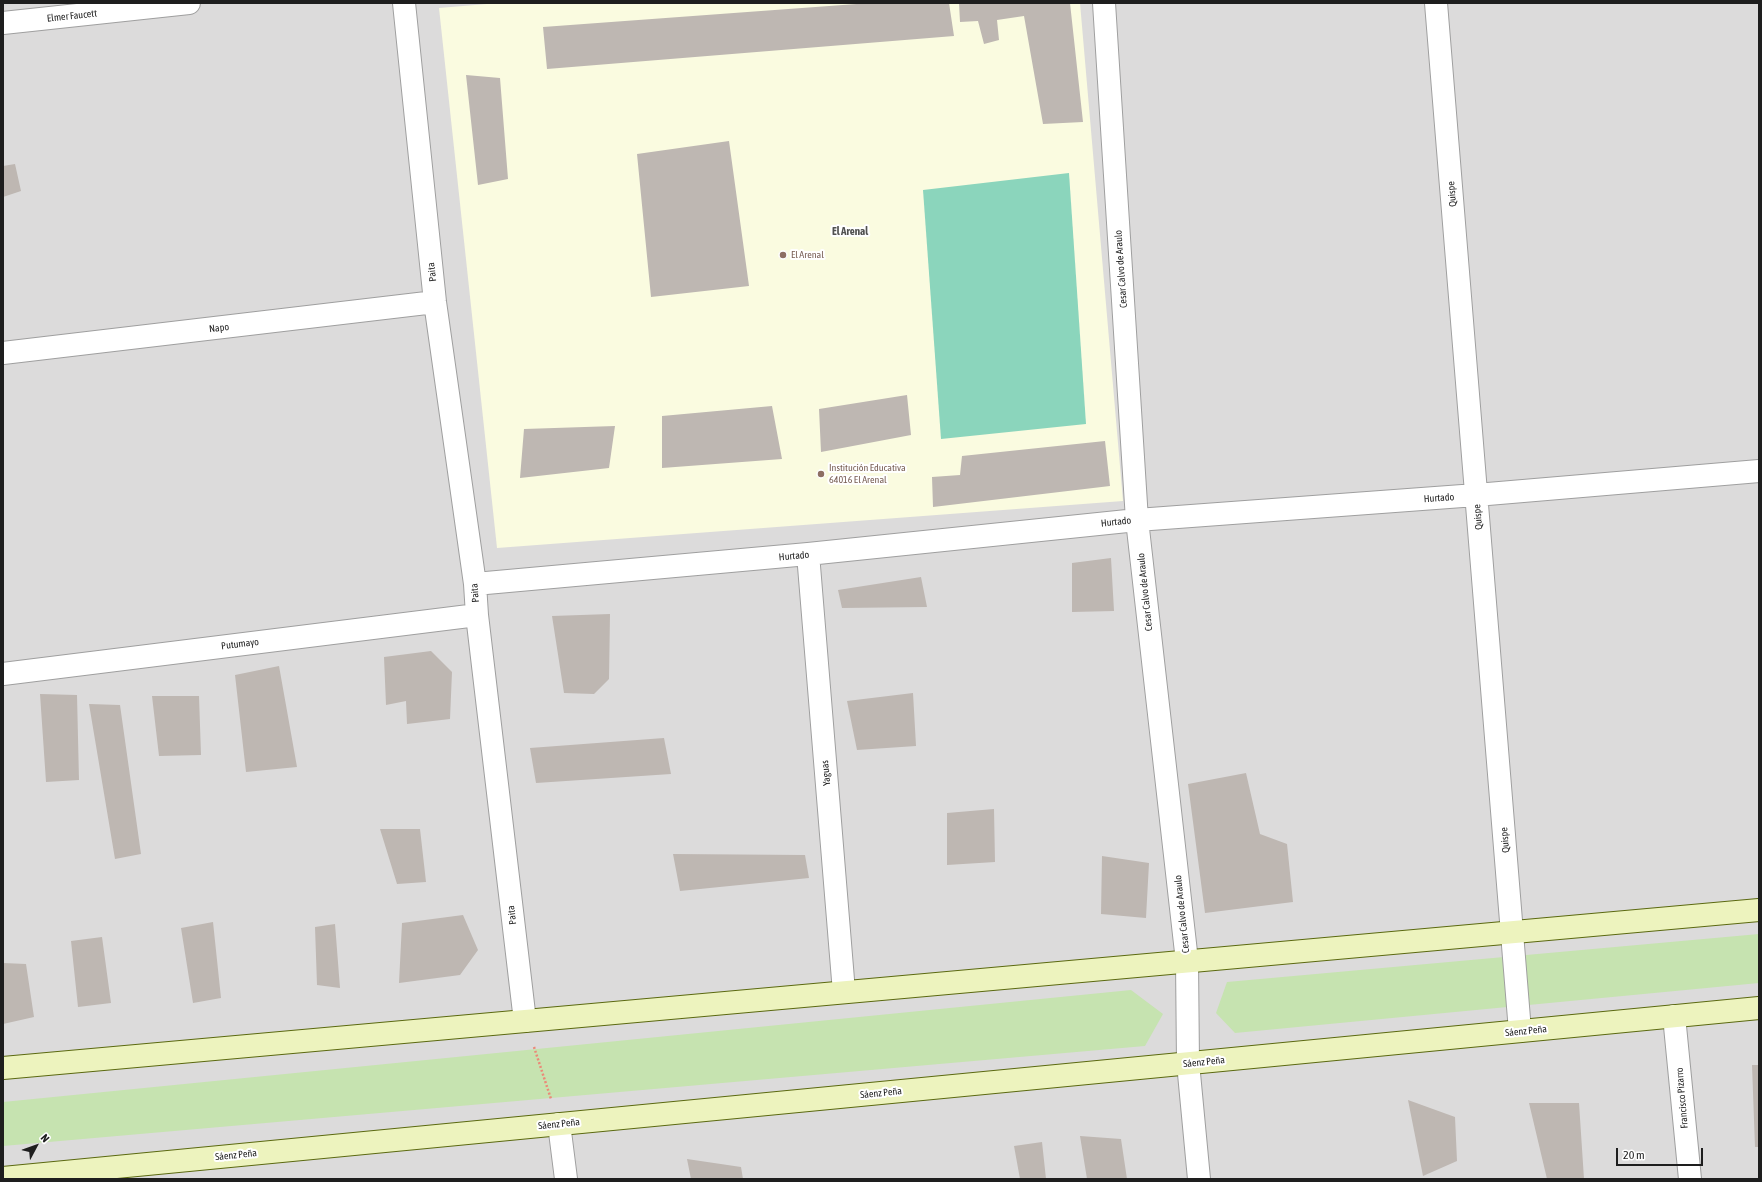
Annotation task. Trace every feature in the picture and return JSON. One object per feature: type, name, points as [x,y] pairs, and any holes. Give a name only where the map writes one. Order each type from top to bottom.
[{"type":"main road","points":[[3,1068],[1759,910]]},
{"type":"main road","name":"Sáenz Peña","points":[[3,1178],[1759,1008]]},
{"type":"street","name":"Elmer Faucett","points":[[3,23],[189,3]]},
{"type":"street","name":"Paita","points":[[404,3],[435,302],[475,584],[477,614],[525,1021]]},
{"type":"street","name":"Cesar Calvo de Araulo","points":[[1104,3],[1137,520],[1187,961],[1188,1064],[1199,1179]]},
{"type":"street","name":"Quispe","points":[[1436,3],[1520,1031]]},
{"type":"street","name":"Napo","points":[[3,353],[435,302]]},
{"type":"street","name":"Hurtado","points":[[475,584],[808,554],[1137,520],[1759,472]]},
{"type":"street","name":"Yaguas","points":[[808,554],[844,992]]},
{"type":"street","name":"Putumayo","points":[[3,674],[477,614]]},
{"type":"street","name":"Francisco Pizarro","points":[[1674,1016],[1690,1179]]},
{"type":"street","points":[[559,1124],[566,1179]]},
{"type":"path","points":[[525,1021],[559,1124]]},
{"type":"shaded area","points":[[3,3],[1759,3],[1759,1179],[3,1179]]},
{"type":"shaded area","name":"El Arenal","points":[[499,3],[1080,3],[1123,501],[497,548],[439,8]]},
{"type":"green space","points":[[1069,173],[1086,424],[941,439],[923,190]]},
{"type":"green space","points":[[1759,934],[1759,983],[1235,1033],[1216,1013],[1227,982]]},
{"type":"green space","points":[[1131,990],[1163,1014],[1145,1046],[3,1146],[3,1102]]},
{"type":"building","points":[[870,3],[949,3],[954,36],[547,69],[543,27]]},
{"type":"building","points":[[959,3],[1070,3],[1083,122],[1043,124],[1024,16],[997,20],[999,40],[984,44],[978,21],[960,22]]},
{"type":"building","points":[[466,75],[500,78],[508,179],[478,185]]},
{"type":"building","points":[[729,141],[749,286],[651,297],[637,154]]},
{"type":"building","points":[[15,164],[21,191],[3,197],[3,166]]},
{"type":"building","points":[[907,395],[911,435],[821,452],[819,409]]},
{"type":"building","points":[[772,406],[782,459],[662,468],[662,416]]},
{"type":"building","points":[[615,426],[609,468],[520,478],[524,429]]},
{"type":"building","points":[[1105,441],[1110,486],[933,507],[932,477],[960,475],[962,456]]},
{"type":"building","points":[[1111,558],[1114,611],[1072,612],[1072,563]]},
{"type":"building","points":[[921,577],[927,607],[842,608],[838,590]]},
{"type":"building","points":[[610,614],[609,679],[594,694],[564,693],[552,616]]},
{"type":"building","points":[[431,651],[452,672],[450,719],[407,724],[406,701],[386,705],[384,657]]},
{"type":"building","points":[[279,666],[297,767],[246,772],[235,675]]},
{"type":"building","points":[[913,693],[916,746],[857,750],[847,701]]},
{"type":"building","points":[[40,694],[77,695],[79,780],[46,782]]},
{"type":"building","points":[[152,696],[199,696],[201,755],[159,756]]},
{"type":"building","points":[[89,704],[120,705],[141,854],[115,859]]},
{"type":"building","points":[[664,738],[671,774],[536,783],[530,748]]},
{"type":"building","points":[[1246,773],[1260,834],[1287,844],[1293,902],[1205,913],[1188,784]]},
{"type":"building","points":[[994,809],[995,862],[947,865],[947,813]]},
{"type":"building","points":[[380,829],[420,829],[426,882],[397,884]]},
{"type":"building","points":[[673,854],[805,855],[809,878],[680,891]]},
{"type":"building","points":[[1102,856],[1149,863],[1146,918],[1101,914]]},
{"type":"building","points":[[463,915],[478,950],[460,975],[399,983],[402,923]]},
{"type":"building","points":[[213,922],[221,998],[193,1003],[181,928]]},
{"type":"building","points":[[335,924],[340,988],[317,985],[315,927]]},
{"type":"building","points":[[102,937],[111,1003],[78,1007],[71,941]]},
{"type":"building","points":[[3,963],[26,964],[34,1017],[3,1024]]},
{"type":"building","points":[[1752,1065],[1759,1065],[1759,1147],[1755,1147]]},
{"type":"building","points":[[1408,1100],[1455,1117],[1457,1161],[1423,1176]]},
{"type":"building","points":[[1529,1103],[1579,1103],[1584,1179],[1547,1179]]},
{"type":"building","points":[[1080,1136],[1121,1139],[1127,1179],[1087,1179]]},
{"type":"building","points":[[1042,1142],[1046,1179],[1020,1179],[1014,1146]]},
{"type":"building","points":[[687,1159],[741,1167],[743,1179],[691,1179]]},
{"type":"place","name":"El Arenal","points":[[783,255]]},
{"type":"place","name":"Institución Educativa 64016 El Arenal","points":[[821,474]]},
{"type":"district","name":"El Arenal","points":[[850,232]]}]
